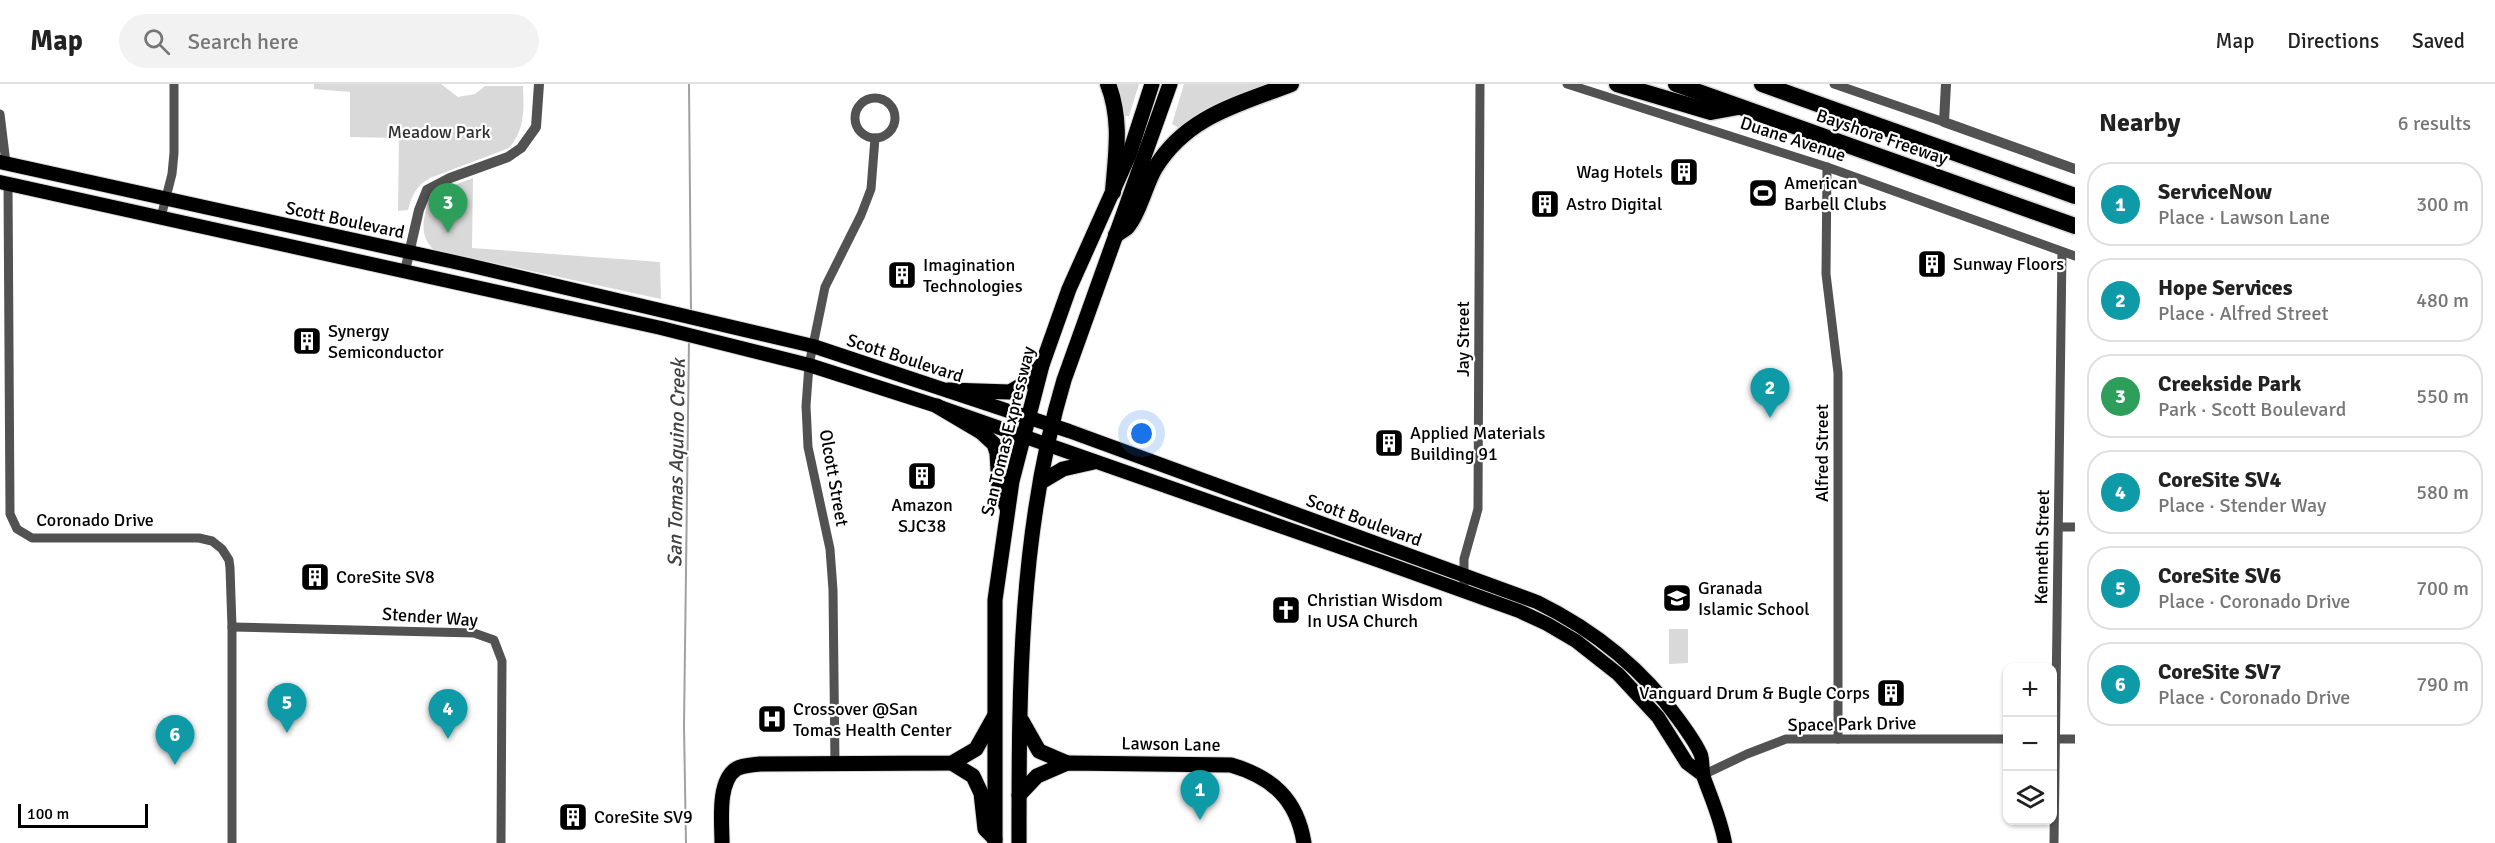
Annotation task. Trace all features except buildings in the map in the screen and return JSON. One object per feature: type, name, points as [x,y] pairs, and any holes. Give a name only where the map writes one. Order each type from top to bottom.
[{"type":"highway","points":[[1108,84],[1115,100],[1118,121],[1113,192]]},
{"type":"highway","name":"San Tomas Expressway","points":[[995,841],[995,600],[1007,508],[1042,365],[1069,289],[1132,145],[1152,84]]},
{"type":"highway","points":[[1019,843],[1023,614],[1028,559],[1052,426],[1064,380],[1170,84]]},
{"type":"highway","points":[[1116,235],[1128,226],[1155,167],[1174,141],[1201,120],[1290,84]]},
{"type":"highway","points":[[1617,84],[1712,112],[1739,107]]},
{"type":"highway","name":"Bayshore Freeway","points":[[1676,84],[2075,226]]},
{"type":"highway","name":"Bayshore Freeway","points":[[1762,84],[2075,196]]},
{"type":"highway","points":[[1795,84],[1803,88],[1821,105]]},
{"type":"highway","points":[[948,390],[1010,392],[1020,386],[1042,365]]},
{"type":"highway","points":[[937,406],[981,432],[994,444],[997,453],[999,487],[1007,508]]},
{"type":"highway","points":[[1041,482],[1063,469],[1094,462]]},
{"type":"highway","points":[[722,843],[725,786],[730,774],[738,768],[760,764],[952,763],[976,749],[994,717]]},
{"type":"highway","points":[[1021,720],[1039,751],[1067,763]]},
{"type":"highway","points":[[952,763],[973,776],[981,793],[985,829],[995,841]]},
{"type":"highway","points":[[1019,795],[1044,771],[1067,763]]},
{"type":"highway","name":"Lawson Lane","points":[[1067,763],[1208,763],[1230,765],[1250,771],[1266,779],[1289,802],[1297,815],[1304,843]]},
{"type":"main road","name":"Scott Boulevard","points":[[3,162],[409,252],[813,346],[1028,417],[1464,574],[1561,614],[1611,647],[1643,676],[1668,705],[1701,756],[1703,775],[1718,814],[1725,843]]},
{"type":"main road","points":[[3,162],[4,183]]},
{"type":"main road","name":"Scott Boulevard","points":[[4,183],[661,328],[809,365],[1049,445],[1464,591],[1547,624],[1600,659],[1641,697],[1658,717],[1687,763],[1703,775]]},
{"type":"street","points":[[161,218],[174,153],[174,84]]},
{"type":"street","points":[[405,271],[423,197],[427,190],[450,178],[508,157],[527,142],[538,119],[539,84]]},
{"type":"street","name":"Jay Street","points":[[1464,591],[1464,559],[1478,508],[1480,84]]},
{"type":"street","name":"Duane Avenue","points":[[1567,84],[1827,167],[2075,256]]},
{"type":"street","points":[[1834,84],[2075,169]]},
{"type":"street","points":[[1944,122],[1946,84]]},
{"type":"street","points":[[876,98],[883,100],[892,109],[894,122],[888,134],[875,138],[858,130],[855,118],[856,111],[864,101],[876,98]]},
{"type":"street","points":[[0,114],[3,162]]},
{"type":"street","name":"Olcott Street","points":[[835,764],[833,590],[830,549],[808,447],[806,406],[809,365],[825,287],[861,215],[871,189],[875,138]]},
{"type":"street","name":"Alfred Street","points":[[1827,167],[1826,273],[1838,373],[1838,739]]},
{"type":"street","name":"Coronado Drive","points":[[4,183],[9,506],[13,522],[23,534],[32,538],[135,536],[199,538],[212,541],[222,549],[229,560],[232,627],[232,843]]},
{"type":"street","name":"Kenneth Street","points":[[2055,717],[2060,527],[2061,252]]},
{"type":"street","points":[[2060,527],[2075,526]]},
{"type":"street","name":"Stender Way","points":[[232,627],[474,633],[494,640],[502,661],[501,843]]},
{"type":"street","name":"Space Park Drive","points":[[1703,775],[1786,739],[2003,739]]},
{"type":"street","points":[[2057,739],[2075,739]]},
{"type":"street","name":"Kenneth Street","points":[[2054,771],[2054,843]]},
{"type":"green space","name":"Meadow Park","points":[[314,84],[441,84],[458,97],[475,94],[485,86],[523,86],[521,127],[509,148],[430,178],[415,191],[408,210],[398,211],[399,138],[350,137],[350,92],[314,89]]},
{"type":"green space","points":[[1112,84],[1139,84],[1129,116],[1121,116]]},
{"type":"green space","points":[[1184,84],[1269,84],[1194,117],[1179,128],[1172,124]]},
{"type":"green space","points":[[473,178],[472,248],[660,262],[661,299],[434,250],[424,233],[428,200],[439,191]]},
{"type":"green space","points":[[1669,629],[1688,629],[1688,663],[1669,664]]},
{"type":"waterway","name":"San Tomas Aquino Creek","points":[[689,84],[691,312]]},
{"type":"waterway","name":"San Tomas Aquino Creek","points":[[686,843],[684,726],[689,339]]},
{"type":"place","name":"Wag Hotels","points":[[1684,172]]},
{"type":"place","name":"American Barbell Clubs","points":[[1763,193]]},
{"type":"place","name":"Astro Digital","points":[[1545,204]]},
{"type":"place","name":"Creekside Park","points":[[448,233]]},
{"type":"place","name":"Sunway Floors","points":[[1932,264]]},
{"type":"place","name":"Imagination Technologies","points":[[902,275]]},
{"type":"place","name":"Synergy Semiconductor","points":[[307,341]]},
{"type":"place","name":"Hope Services","points":[[1770,418]]},
{"type":"place","name":"Applied Materials Building 91","points":[[1389,443]]},
{"type":"place","name":"Amazon SJC38","points":[[922,476]]},
{"type":"place","name":"CoreSite SV8","points":[[315,577]]},
{"type":"place","name":"Granada Islamic School","points":[[1677,598]]},
{"type":"place","name":"Christian Wisdom In USA Church","points":[[1286,610]]},
{"type":"place","name":"Vanguard Drum & Bugle Corps","points":[[1891,693]]},
{"type":"place","name":"Crossover @San Tomas Health Center","points":[[772,719]]},
{"type":"place","name":"CoreSite SV6","points":[[287,733]]},
{"type":"place","name":"CoreSite SV4","points":[[448,739]]},
{"type":"place","name":"CoreSite SV7","points":[[175,765]]},
{"type":"place","name":"CoreSite SV9","points":[[573,817]]},
{"type":"place","name":"ServiceNow","points":[[1200,820]]}]
